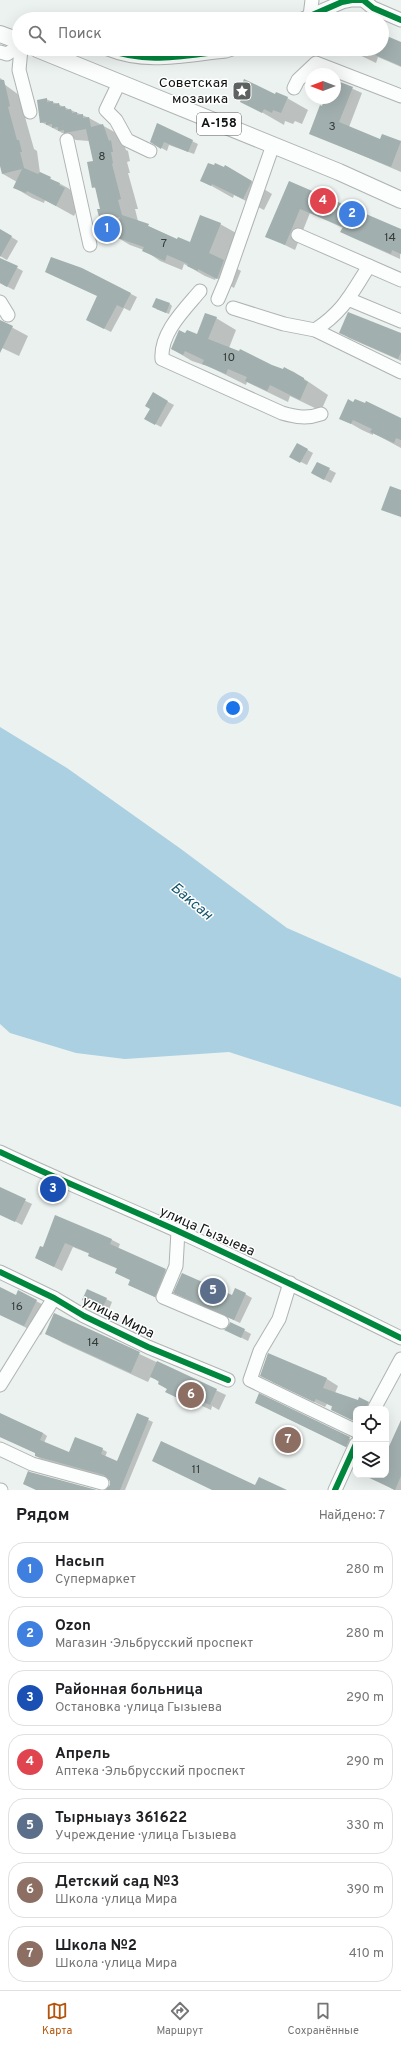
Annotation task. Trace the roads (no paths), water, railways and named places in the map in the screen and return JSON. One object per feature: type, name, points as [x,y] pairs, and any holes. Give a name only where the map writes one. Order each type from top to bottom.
[{"type":"main road","points":[[0,34],[12,39]]},
{"type":"main road","name":"А-158","points":[[54,56],[274,145],[401,200]]},
{"type":"street","points":[[308,12],[312,0]]},
{"type":"street","points":[[319,12],[342,2],[363,0],[373,8],[382,12]]},
{"type":"street","points":[[389,15],[401,20]]},
{"type":"street","points":[[0,52],[7,54],[12,51]]},
{"type":"street","points":[[20,56],[19,70],[30,112]]},
{"type":"street","points":[[129,56],[155,59],[182,56]]},
{"type":"street","points":[[294,88],[298,80],[316,63],[401,96]]},
{"type":"street","points":[[119,83],[106,110],[116,120],[127,140],[150,151]]},
{"type":"street","points":[[67,140],[90,245]]},
{"type":"street","points":[[218,299],[274,145]]},
{"type":"street","points":[[298,235],[401,280]]},
{"type":"street","points":[[315,330],[338,312],[369,266]]},
{"type":"street","points":[[200,291],[173,324],[162,351],[162,359],[282,413],[297,417],[311,417],[322,414]]},
{"type":"street","points":[[348,299],[401,321]]},
{"type":"street","points":[[0,302],[8,315]]},
{"type":"street","points":[[233,308],[284,324],[315,330],[401,372]]},
{"type":"street","name":"улица Гызыева","points":[[0,1152],[61,1181],[290,1283],[401,1338]]},
{"type":"street","points":[[178,1232],[176,1266],[164,1297],[222,1322]]},
{"type":"street","name":"улица Мира","points":[[0,1272],[54,1298],[84,1316],[141,1343],[228,1380]]},
{"type":"street","points":[[290,1283],[279,1319],[260,1351],[250,1380],[353,1430]]},
{"type":"street","points":[[0,1385],[54,1298]]},
{"type":"street","points":[[376,1406],[401,1359]]},
{"type":"street","points":[[0,1450],[32,1464],[102,1484]]},
{"type":"street","points":[[335,1490],[353,1451]]},
{"type":"water","name":"Баксан","points":[[0,727],[67,768],[181,849],[287,928],[401,978],[401,1107],[229,1052],[125,1059],[76,1053],[10,1033],[0,1024]]},
{"type":"place","name":"Советская мозаика","points":[[242,91]]},
{"type":"place","name":"Апрель","points":[[323,201]]},
{"type":"place","name":"Ozon","points":[[352,214]]},
{"type":"place","name":"Насып","points":[[107,229]]},
{"type":"place","name":"Районная больница","points":[[53,1189]]},
{"type":"place","name":"Тырныауз 361622","points":[[213,1291]]},
{"type":"place","name":"Детский сад №3","points":[[191,1395]]},
{"type":"place","name":"Школа №2","points":[[288,1440]]}]
